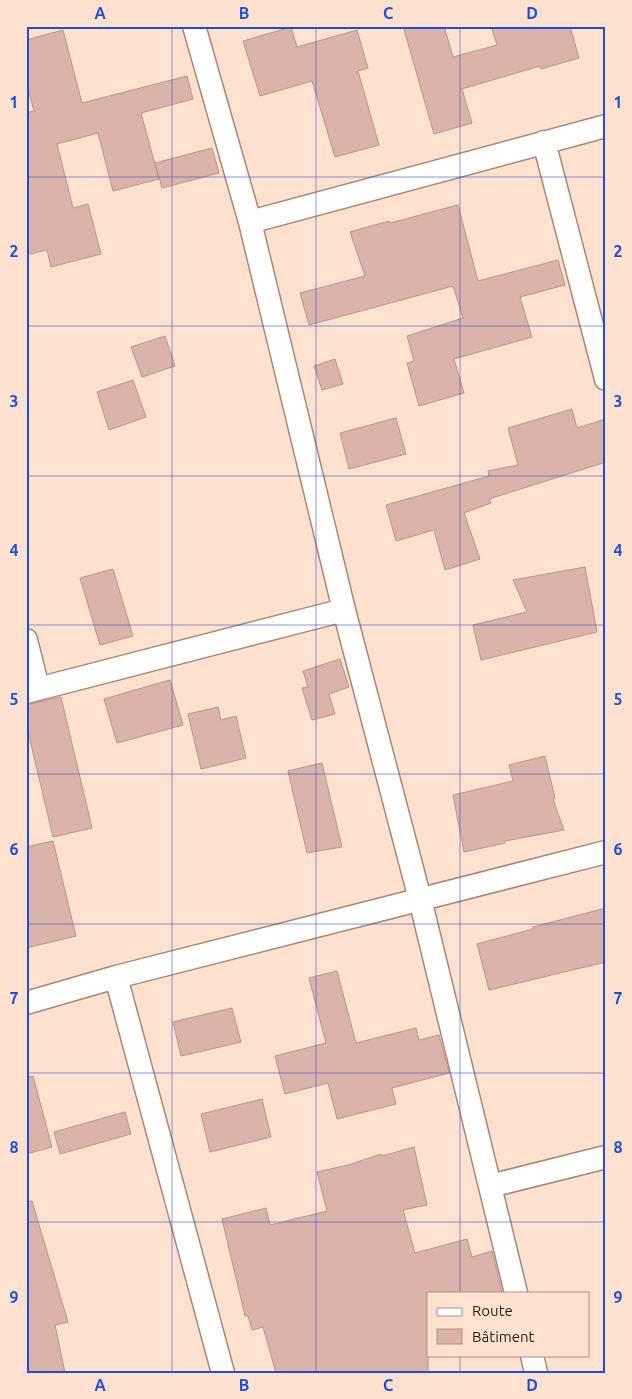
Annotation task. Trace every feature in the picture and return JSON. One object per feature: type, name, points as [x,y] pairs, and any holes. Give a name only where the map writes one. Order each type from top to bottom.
[{"type":"street","points":[[194,26],[250,222],[344,610],[420,899],[516,1292]]},
{"type":"street","points":[[250,222],[606,126]]},
{"type":"street","points":[[544,142],[606,379]]},
{"type":"street","points":[[26,640],[32,690],[344,610]]},
{"type":"street","points":[[26,1003],[116,977],[606,852]]},
{"type":"street","points":[[116,977],[223,1373]]},
{"type":"street","points":[[490,1186],[606,1157]]},
{"type":"street","points":[[532,1356],[536,1373]]},
{"type":"building","points":[[403,26],[444,26],[453,57],[497,45],[491,26],[570,26],[579,58],[541,69],[540,66],[462,89],[472,123],[434,134]]},
{"type":"building","points":[[291,27],[297,47],[357,30],[368,68],[358,71],[379,145],[335,157],[312,81],[260,96],[243,41]]},
{"type":"building","points":[[63,30],[82,103],[187,76],[193,99],[141,113],[159,179],[113,191],[98,133],[57,144],[73,208],[88,204],[101,254],[51,267],[47,250],[26,255],[26,113],[34,111],[26,82],[26,40]]},
{"type":"building","points":[[212,148],[219,173],[162,188],[155,163]]},
{"type":"building","points":[[458,205],[478,281],[558,260],[565,285],[520,297],[532,337],[454,359],[464,393],[419,406],[407,363],[414,361],[407,336],[463,318],[453,286],[309,325],[300,293],[365,276],[350,232]]},
{"type":"building","points":[[165,336],[175,366],[142,377],[131,347]]},
{"type":"building","points":[[335,359],[343,384],[322,390],[314,366]]},
{"type":"building","points":[[133,380],[146,417],[109,430],[97,392]]},
{"type":"building","points":[[572,409],[577,428],[606,419],[606,462],[489,499],[491,503],[464,513],[480,559],[445,570],[434,530],[396,541],[386,505],[489,476],[488,471],[518,465],[508,428]]},
{"type":"building","points":[[396,418],[406,454],[349,469],[340,433]]},
{"type":"building","points":[[585,567],[597,632],[481,660],[473,625],[527,612],[513,580]]},
{"type":"building","points":[[113,569],[133,636],[100,645],[80,578]]},
{"type":"building","points":[[340,659],[349,687],[329,694],[335,714],[312,720],[302,688],[308,687],[303,671]]},
{"type":"building","points":[[170,680],[183,725],[117,743],[104,699]]},
{"type":"building","points":[[61,697],[92,828],[53,837],[26,723],[26,705]]},
{"type":"building","points":[[218,707],[221,720],[236,716],[246,758],[201,769],[188,714]]},
{"type":"building","points":[[545,756],[555,798],[553,799],[564,830],[505,841],[505,843],[464,852],[453,795],[513,781],[509,765]]},
{"type":"building","points":[[322,763],[342,847],[307,853],[288,771]]},
{"type":"building","points":[[53,841],[76,936],[26,948],[26,847]]},
{"type":"building","points":[[606,908],[606,962],[489,990],[477,944]]},
{"type":"building","points":[[337,971],[356,1043],[416,1028],[419,1040],[439,1035],[449,1073],[392,1088],[396,1104],[337,1119],[328,1083],[285,1094],[275,1056],[326,1043],[309,978]]},
{"type":"building","points":[[232,1008],[241,1042],[181,1056],[173,1022]]},
{"type":"building","points":[[33,1076],[52,1147],[26,1154],[26,1077]]},
{"type":"building","points":[[262,1099],[271,1137],[210,1152],[201,1114]]},
{"type":"building","points":[[125,1112],[131,1134],[60,1154],[54,1132]]},
{"type":"building","points":[[414,1147],[427,1205],[403,1210],[415,1253],[467,1239],[472,1257],[492,1251],[502,1292],[427,1292],[428,1373],[276,1373],[263,1327],[252,1330],[248,1316],[245,1316],[222,1219],[266,1208],[270,1225],[327,1211],[317,1172],[348,1165],[381,1154],[382,1156]]},
{"type":"building","points":[[32,1201],[68,1322],[55,1325],[65,1373],[26,1373],[26,1202]]}]
